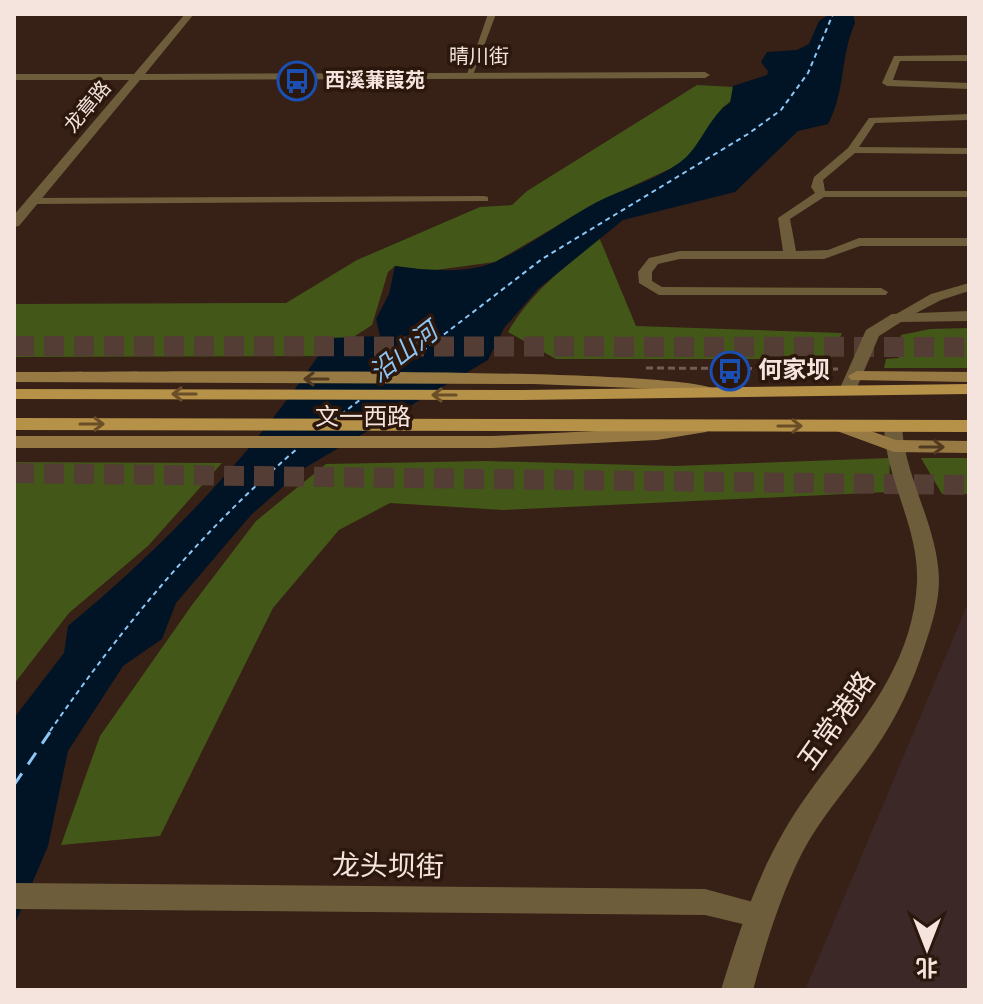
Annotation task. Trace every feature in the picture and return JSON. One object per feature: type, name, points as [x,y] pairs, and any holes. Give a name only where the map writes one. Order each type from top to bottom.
[{"type":"main road","name":"文一西路","points":[[14,377],[534,379],[661,384],[709,391]]},
{"type":"main road","points":[[853,382],[969,377]]},
{"type":"main road","name":"文一西路","points":[[14,394],[522,395],[709,391],[853,382],[969,389]]},
{"type":"main road","name":"文一西路","points":[[14,424],[843,427],[894,437]]},
{"type":"main road","name":"文一西路","points":[[14,442],[492,442],[657,434],[712,426]]},
{"type":"main road","points":[[894,437],[969,426]]},
{"type":"main road","points":[[894,437],[969,447]]},
{"type":"street","name":"龙章路","points":[[14,223],[190,14]]},
{"type":"street","points":[[469,75],[492,14]]},
{"type":"street","points":[[969,58],[897,58],[887,83],[969,86]]},
{"type":"street","name":"晴川街","points":[[14,77],[705,75]]},
{"type":"street","points":[[821,194],[817,187],[818,179],[852,150],[872,120],[969,117]]},
{"type":"street","points":[[852,150],[969,151]]},
{"type":"street","points":[[790,254],[784,218],[821,194],[969,194]]},
{"type":"street","points":[[33,201],[484,199]]},
{"type":"street","points":[[881,292],[659,291],[646,283],[645,272],[654,261],[680,255],[840,253],[847,246],[859,242],[969,242]]},
{"type":"street","points":[[853,382],[872,333],[936,297],[969,287]]},
{"type":"street","points":[[898,317],[969,316]]},
{"type":"street","name":"五常港路","points":[[737,990],[759,915],[793,842],[831,783],[866,741],[899,687],[923,618],[928,580],[920,523],[894,437]]},
{"type":"street","name":"龙头坝街","points":[[14,896],[705,902],[759,915]]},
{"type":"shaded area","points":[[969,601],[969,990],[805,990]]},
{"type":"green space","points":[[697,85],[733,87],[732,100],[722,108],[695,150],[678,165],[596,203],[495,262],[428,271],[395,266],[388,272],[372,325],[324,356],[14,357],[14,304],[286,303],[357,260],[480,207],[512,205],[527,191]]},
{"type":"green space","points":[[599,237],[636,326],[842,333],[831,359],[556,359],[508,332],[538,292]]},
{"type":"green space","points":[[969,328],[969,368],[884,368],[886,359],[899,358],[896,350],[901,335],[930,329]]},
{"type":"green space","points":[[890,458],[889,492],[503,510],[390,503],[339,530],[273,608],[160,836],[61,845],[100,736],[192,605],[256,521],[326,464],[486,461],[674,466]]},
{"type":"green space","points":[[921,458],[969,458],[969,494],[942,494]]},
{"type":"green space","points":[[14,462],[222,463],[148,546],[69,613],[14,684]]},
{"type":"water","name":"沿山河","points":[[830,14],[853,14],[855,23],[838,99],[828,124],[798,131],[735,192],[623,220],[538,289],[504,328],[488,360],[303,469],[251,515],[176,603],[162,639],[123,666],[68,751],[48,846],[14,926],[14,718],[64,653],[68,626],[141,561],[210,492],[273,418],[330,338],[380,336],[376,319],[389,294],[395,266],[446,270],[472,268],[497,261],[597,202],[670,169],[687,157],[716,116],[730,103],[733,86],[767,75],[768,71],[761,62],[767,52],[797,50],[809,44],[819,21]]},
{"type":"ferry route","points":[[394,373],[542,259],[748,134],[781,110],[808,73],[833,14]]},
{"type":"ferry route","points":[[334,420],[361,399]]},
{"type":"ferry route","points":[[50,731],[106,654],[165,581],[229,512],[298,448]]},
{"type":"ferry route","points":[[14,785],[52,729]]},
{"type":"tunnel","points":[[14,346],[969,347]]},
{"type":"tunnel","points":[[14,473],[969,485]]},
{"type":"place","name":"西溪蒹葭苑","points":[[297,81]]},
{"type":"place","name":"何家坝","points":[[730,371]]}]
